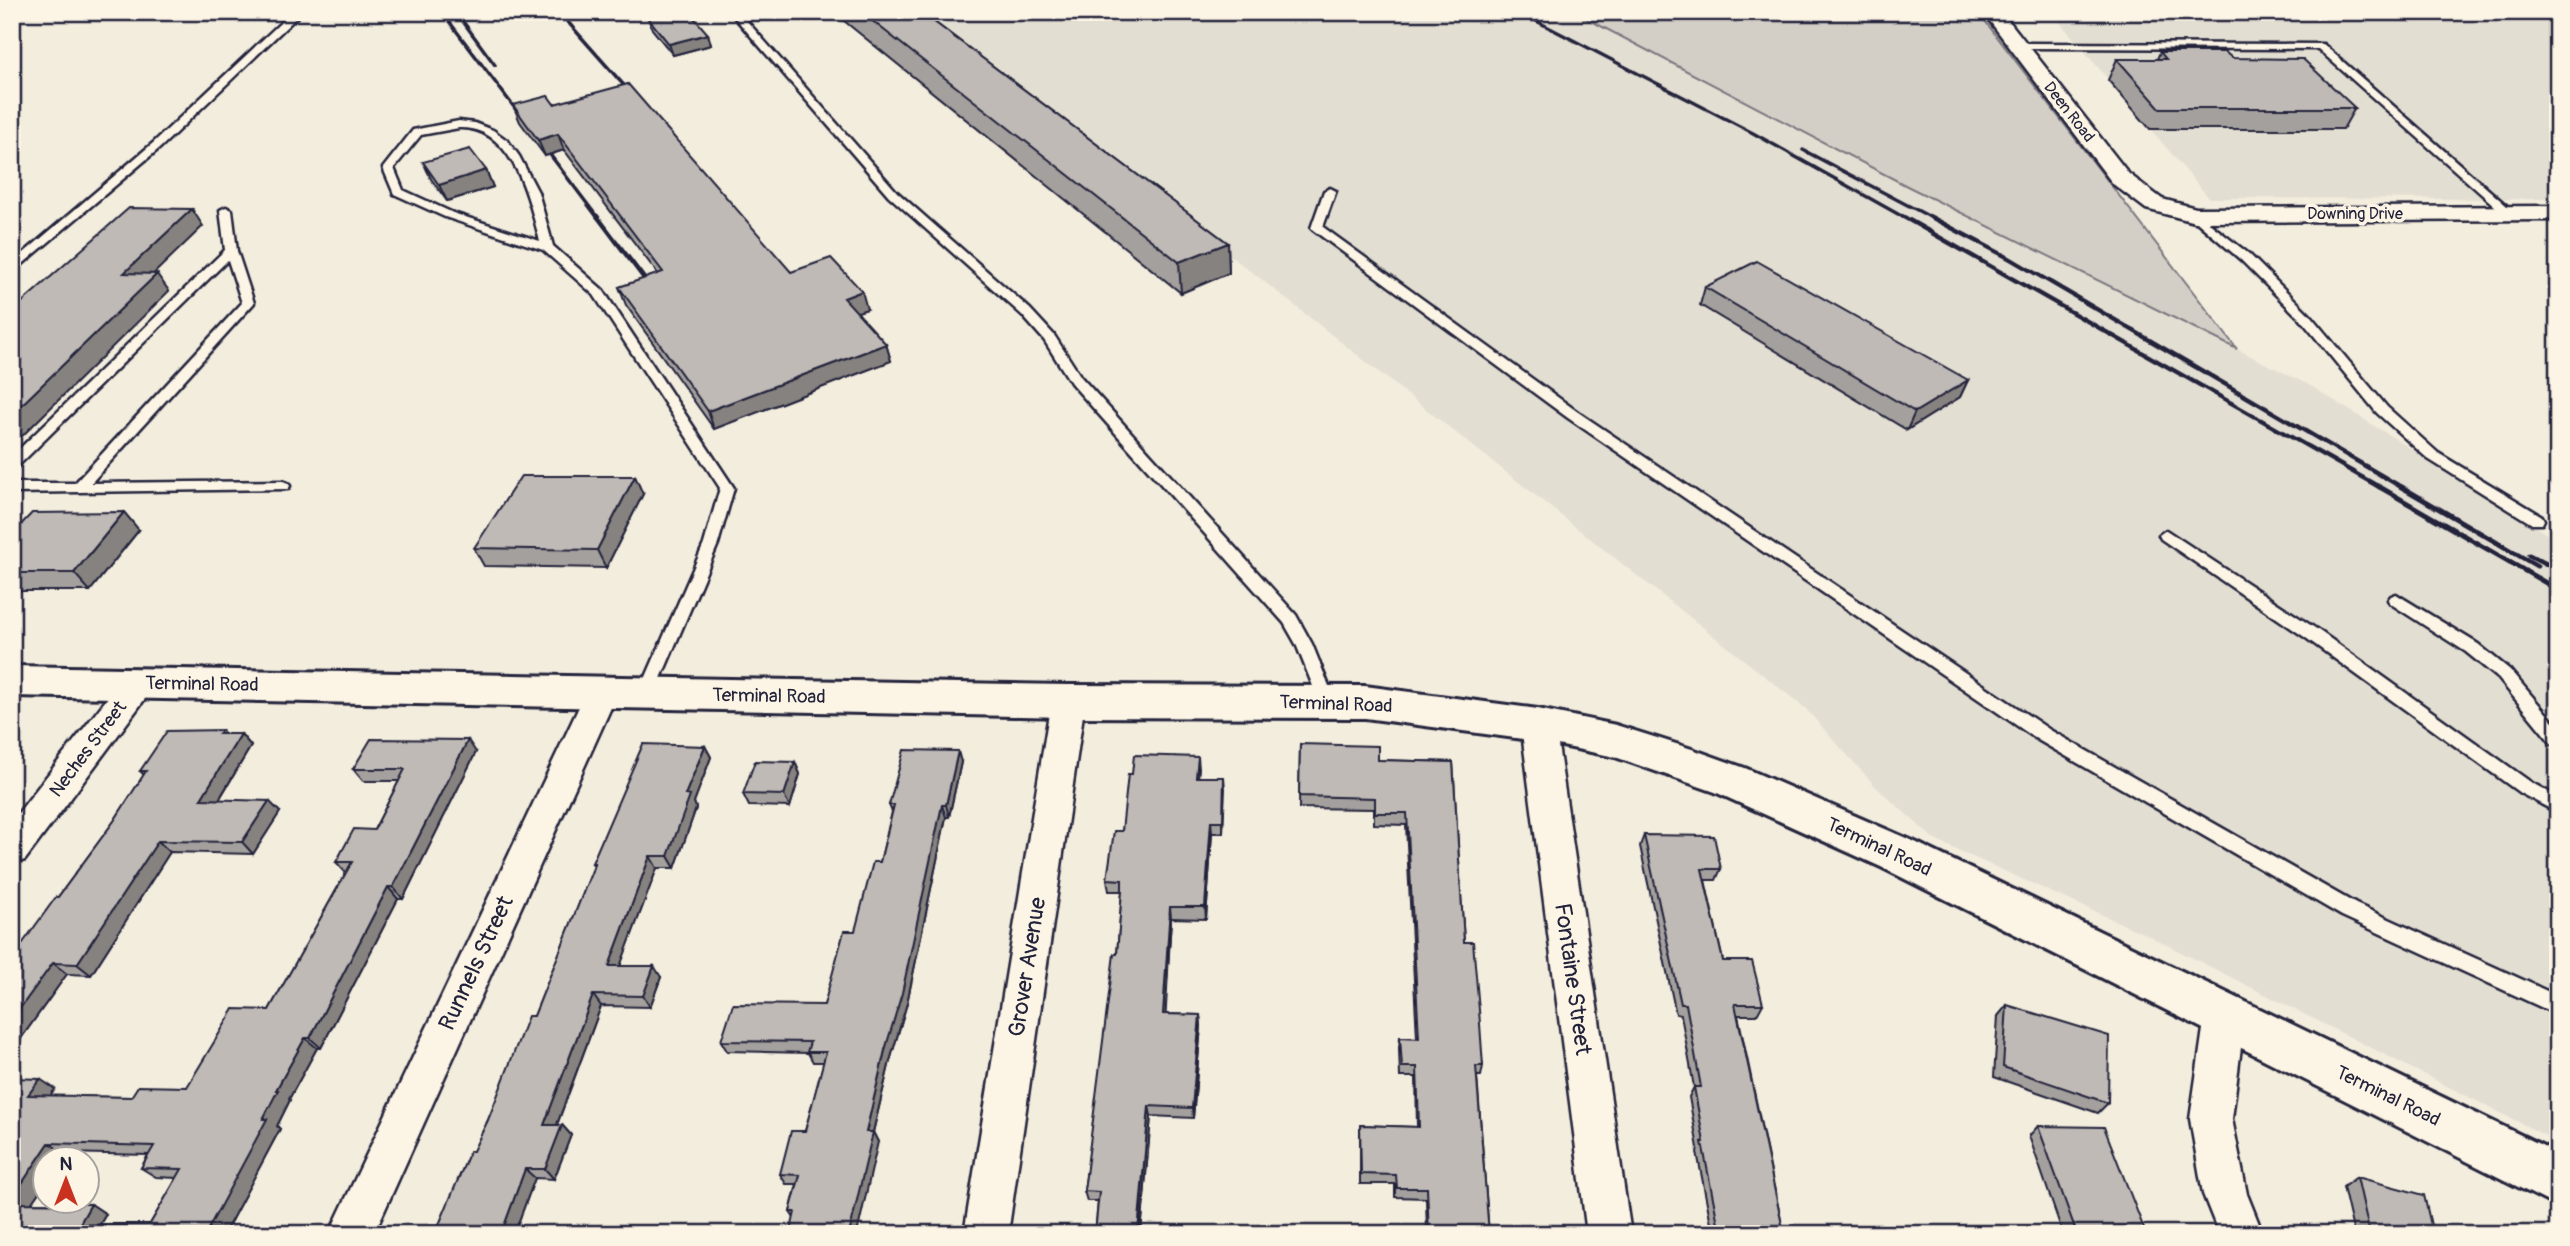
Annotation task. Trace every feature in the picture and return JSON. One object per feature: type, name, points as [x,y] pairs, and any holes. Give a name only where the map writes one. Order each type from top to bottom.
[{"type":"main road","name":"Terminal Road","points":[[12,681],[1068,701],[1366,702],[1538,725],[1616,741],[1730,780],[1897,854],[2558,1181]]},
{"type":"street","name":"Deen Road","points":[[1992,12],[2121,179],[2154,204]]},
{"type":"street","name":"Downing Drive","points":[[2154,204],[2194,215],[2558,213]]},
{"type":"street","name":"Neches Street","points":[[12,849],[138,683]]},
{"type":"street","name":"Runnels Street","points":[[351,1234],[602,692]]},
{"type":"street","name":"Grover Avenue","points":[[986,1234],[1068,701]]},
{"type":"street","name":"Fontaine Street","points":[[1538,725],[1609,1234]]},
{"type":"street","points":[[2225,1015],[2211,1119],[2225,1194],[2241,1234]]},
{"type":"lane","points":[[12,269],[157,145],[298,12]]},
{"type":"lane","points":[[734,12],[893,194],[1026,312],[1076,380],[1290,619],[1304,644],[1327,701]]},
{"type":"lane","points":[[2016,46],[2320,46],[2509,213]]},
{"type":"lane","points":[[547,247],[530,182],[503,142],[469,125],[417,132],[388,168],[398,192],[449,215],[547,247],[599,293],[727,488],[711,544],[647,693]]},
{"type":"lane","points":[[1330,191],[1317,228],[1573,415],[2044,735],[2349,910],[2558,1006]]},
{"type":"lane","points":[[79,487],[248,303],[232,251],[226,210]]},
{"type":"lane","points":[[2194,215],[2245,257],[2306,318],[2382,410],[2433,456],[2537,520]]},
{"type":"lane","points":[[12,464],[232,251]]},
{"type":"lane","points":[[12,488],[282,486]]},
{"type":"lane","points":[[2166,535],[2312,634],[2526,788],[2558,806]]},
{"type":"lane","points":[[2396,600],[2472,648],[2504,674],[2558,739]]},
{"type":"shaded area","points":[[912,12],[1574,12],[1907,186],[2311,386],[2558,541],[2558,1142],[2147,935],[1935,840],[1876,787],[1805,708],[1266,283]]},
{"type":"shaded area","points":[[1574,12],[1978,12],[2237,349],[1907,186]]},
{"type":"shaded area","points":[[2051,12],[2558,12],[2558,199],[2209,198]]},
{"type":"building","points":[[672,12],[689,12],[708,34],[669,44],[648,18]]},
{"type":"building","points":[[861,12],[921,12],[1228,243],[1179,262]]},
{"type":"building","points":[[2160,52],[2225,52],[2232,58],[2303,59],[2355,108],[2160,108],[2117,59],[2166,59]]},
{"type":"building","points":[[628,84],[791,272],[831,258],[862,291],[844,298],[886,344],[708,411],[619,287],[663,272],[558,134],[538,140],[513,105],[548,96],[554,104]]},
{"type":"building","points":[[470,149],[486,170],[439,185],[423,162]]},
{"type":"building","points":[[129,208],[192,209],[124,273],[157,274],[12,414],[12,311]]},
{"type":"building","points":[[1757,261],[1968,380],[1915,412],[1705,287]]},
{"type":"building","points":[[521,476],[635,476],[597,550],[474,548]]},
{"type":"building","points":[[124,512],[74,573],[12,573],[12,534],[32,513]]},
{"type":"building","points":[[222,730],[219,734],[241,734],[201,799],[269,801],[242,842],[158,841],[77,964],[53,963],[12,1019],[12,958],[114,821],[146,771],[140,771],[167,731]]},
{"type":"building","points":[[371,739],[468,740],[393,887],[388,887],[310,1038],[305,1038],[276,1090],[263,1119],[267,1119],[208,1229],[216,1229],[213,1234],[12,1234],[12,1203],[32,1203],[32,1214],[85,1214],[79,1225],[150,1224],[182,1169],[141,1168],[154,1146],[32,1144],[32,1168],[12,1198],[12,1078],[40,1079],[28,1095],[131,1097],[138,1086],[187,1087],[234,1009],[269,1010],[352,862],[336,862],[354,829],[374,830],[405,769],[353,769]]},
{"type":"building","points":[[643,744],[705,746],[685,795],[690,796],[668,856],[650,856],[609,966],[654,966],[643,996],[593,995],[544,1125],[562,1125],[545,1169],[525,1169],[501,1234],[435,1234],[470,1151],[473,1151],[488,1120],[528,1016],[534,1016],[595,863],[592,863]]},
{"type":"building","points":[[1300,744],[1378,746],[1378,760],[1453,762],[1464,942],[1473,942],[1479,1010],[1483,1066],[1476,1066],[1489,1234],[1429,1234],[1427,1188],[1397,1188],[1396,1175],[1361,1174],[1360,1125],[1419,1127],[1417,1067],[1402,1067],[1400,1037],[1419,1038],[1407,813],[1375,813],[1375,798],[1299,796]]},
{"type":"building","points":[[904,750],[958,751],[946,805],[942,805],[902,993],[885,1050],[866,1132],[873,1132],[849,1234],[790,1234],[795,1212],[790,1212],[800,1175],[780,1174],[791,1131],[805,1131],[826,1052],[807,1052],[810,1042],[721,1041],[733,1004],[824,1005],[844,931],[855,931],[873,862],[880,862],[894,805],[889,805]]},
{"type":"building","points":[[1134,755],[1198,757],[1196,777],[1224,777],[1223,821],[1211,821],[1205,907],[1170,907],[1163,1014],[1200,1015],[1192,1108],[1149,1106],[1138,1232],[1182,1234],[1095,1234],[1099,1192],[1084,1191],[1114,954],[1117,954],[1122,891],[1122,880],[1107,879],[1114,831],[1122,831],[1128,774],[1132,774]]},
{"type":"building","points":[[755,761],[795,762],[784,795],[743,794]]},
{"type":"building","points":[[1644,835],[1714,836],[1721,869],[1702,869],[1723,961],[1752,961],[1763,1004],[1735,1004],[1784,1234],[1720,1234],[1702,1142],[1694,1087],[1701,1087],[1686,1004],[1681,1004]]},
{"type":"building","points":[[2007,1005],[2109,1036],[2108,1103],[2003,1067]]},
{"type":"building","points":[[2038,1126],[2104,1127],[2146,1234],[2077,1234]]},
{"type":"building","points":[[2357,1177],[2424,1195],[2433,1234],[2370,1234]]},
{"type":"railway","points":[[442,12],[598,218]]},
{"type":"railway","points":[[456,12],[495,65]]},
{"type":"railway","points":[[559,12],[636,99]]},
{"type":"railway","points":[[1519,12],[1753,133],[1905,218]]},
{"type":"railway","points":[[1803,150],[1932,218]]},
{"type":"railway","points":[[597,216],[652,289]]},
{"type":"railway","points":[[1902,216],[2381,488]]},
{"type":"railway","points":[[1929,216],[2009,258],[2403,488]]},
{"type":"railway","points":[[2378,486],[2558,590]]},
{"type":"railway","points":[[2400,486],[2537,566]]},
{"type":"railway","points":[[2529,555],[2558,570]]}]
